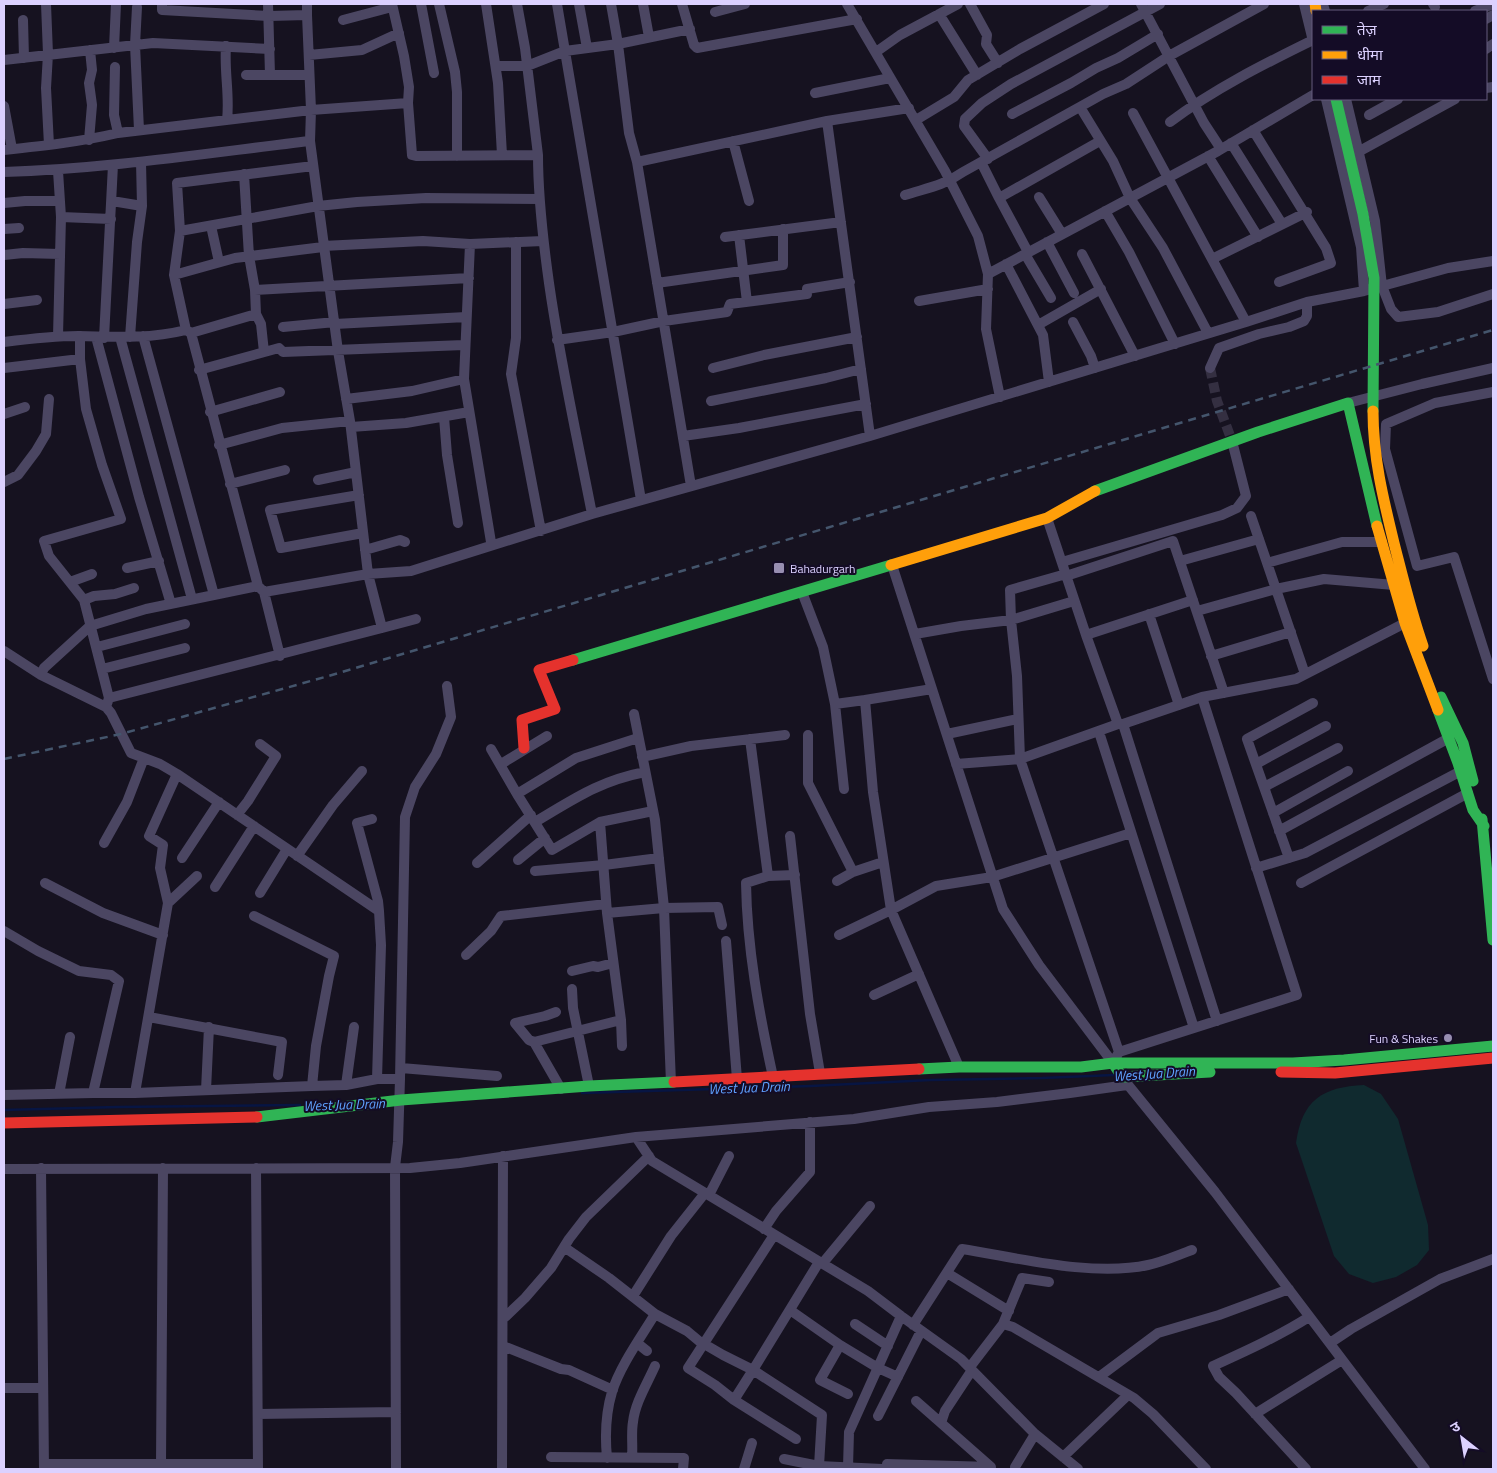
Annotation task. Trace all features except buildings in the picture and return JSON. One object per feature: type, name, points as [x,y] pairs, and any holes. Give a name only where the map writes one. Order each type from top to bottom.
[{"type":"main road","points":[[1336,100],[1353,152],[1374,278],[1373,434],[1379,484],[1411,611],[1441,696],[1463,743],[1484,826],[1493,940]]},
{"type":"main road","points":[[524,748],[522,720],[555,709],[540,670],[1047,518],[1101,488],[1232,441],[1348,403],[1382,542],[1405,623],[1461,770],[1473,810],[1484,826]]},
{"type":"main road","points":[[4,1123],[246,1118],[400,1100],[589,1086],[737,1080],[820,1073],[959,1067],[1081,1067],[1113,1063],[1301,1062],[1344,1060],[1493,1046]]},
{"type":"main road","points":[[1113,1063],[1125,1081],[1221,1071],[1335,1073],[1493,1058]]},
{"type":"street","points":[[46,4],[48,54],[46,88],[49,145]]},
{"type":"street","points":[[114,48],[116,4]]},
{"type":"street","points":[[162,4],[162,10],[269,16],[307,15]]},
{"type":"street","points":[[268,4],[270,75]]},
{"type":"street","points":[[307,4],[310,141],[313,166],[338,351],[350,424],[368,574],[382,628]]},
{"type":"street","points":[[421,4],[434,73]]},
{"type":"street","points":[[439,4],[455,72],[457,92],[457,156]]},
{"type":"street","points":[[486,4],[496,66],[502,155]]},
{"type":"street","points":[[517,4],[528,66],[538,155],[539,199],[543,241],[558,340],[592,514]]},
{"type":"street","points":[[557,4],[641,500]]},
{"type":"street","points":[[579,4],[587,48]]},
{"type":"street","points":[[611,4],[629,133],[637,162],[691,486]]},
{"type":"street","points":[[643,4],[649,37]]},
{"type":"street","points":[[682,4],[694,45],[697,48],[856,19]]},
{"type":"street","points":[[716,12],[746,4]]},
{"type":"street","points":[[876,52],[900,35],[958,4]]},
{"type":"street","points":[[970,4],[987,35],[986,44],[998,63]]},
{"type":"street","points":[[916,120],[954,97],[968,80],[1020,49],[1104,4]]},
{"type":"street","points":[[1051,298],[999,198],[984,160],[964,126],[965,119],[976,108],[1011,84],[1144,8],[1160,4]]},
{"type":"street","points":[[905,195],[950,181],[1080,107],[1126,84],[1169,56],[1264,4]]},
{"type":"street","points":[[1304,4],[1312,37]]},
{"type":"street","points":[[1478,10],[1493,4]]},
{"type":"street","points":[[851,5],[856,19],[916,120],[978,236],[988,274],[986,329],[1000,396]]},
{"type":"street","points":[[343,20],[392,6],[409,87],[408,103],[412,155],[538,155]]},
{"type":"street","points":[[137,7],[135,45],[139,130]]},
{"type":"street","points":[[1144,8],[1194,104],[1221,149]]},
{"type":"street","points":[[939,14],[977,75]]},
{"type":"street","points":[[23,20],[24,58]]},
{"type":"street","points":[[496,66],[528,66],[565,51],[618,44],[690,29]]},
{"type":"street","points":[[309,55],[362,50],[399,33]]},
{"type":"street","points":[[1012,114],[1118,58],[1158,34]]},
{"type":"street","points":[[1170,122],[1194,104],[1242,76],[1312,41]]},
{"type":"street","points":[[4,60],[153,43],[270,49]]},
{"type":"street","points":[[226,46],[227,120]]},
{"type":"street","points":[[89,140],[92,106],[89,83],[92,70],[90,50]]},
{"type":"street","points":[[115,68],[114,115],[118,133]]},
{"type":"street","points":[[246,75],[309,75]]},
{"type":"street","points":[[815,92],[890,78]]},
{"type":"street","points":[[988,274],[1221,149],[1312,96]]},
{"type":"street","points":[[1326,100],[1361,247],[1364,291]]},
{"type":"street","points":[[1346,100],[1353,152],[1375,222],[1382,286],[1391,309],[1398,317],[1438,312],[1493,294]]},
{"type":"street","points":[[1369,116],[1396,100]]},
{"type":"street","points":[[1353,152],[1453,100]]},
{"type":"street","points":[[4,106],[8,149],[89,140],[139,130],[310,110],[408,103]]},
{"type":"street","points":[[1080,107],[1113,161],[1130,198],[1163,248],[1208,334]]},
{"type":"street","points":[[637,162],[827,121],[909,108]]},
{"type":"street","points":[[1133,113],[1246,322]]},
{"type":"street","points":[[827,121],[870,436]]},
{"type":"street","points":[[1253,130],[1306,212],[1326,248],[1331,263],[1278,282]]},
{"type":"street","points":[[4,172],[58,171],[310,141]]},
{"type":"street","points":[[733,141],[749,201]]},
{"type":"street","points":[[999,198],[1100,141]]},
{"type":"street","points":[[1231,143],[1282,224]]},
{"type":"street","points":[[1208,156],[1258,237]]},
{"type":"street","points":[[141,162],[142,206],[125,337],[192,599]]},
{"type":"street","points":[[113,165],[111,219],[100,338],[139,497],[171,604]]},
{"type":"street","points":[[280,656],[219,445],[174,275],[180,232],[177,183],[313,166]]},
{"type":"street","points":[[58,171],[61,216],[58,336]]},
{"type":"street","points":[[244,174],[249,256],[255,290],[256,314],[261,324],[264,352]]},
{"type":"street","points":[[1039,197],[1062,234]]},
{"type":"street","points":[[180,232],[318,206],[426,198],[539,199]]},
{"type":"street","points":[[4,203],[60,201]]},
{"type":"street","points":[[112,201],[142,206]]},
{"type":"street","points":[[1106,211],[1129,252],[1175,344]]},
{"type":"street","points":[[1212,259],[1306,212]]},
{"type":"street","points":[[61,216],[111,219]]},
{"type":"street","points":[[726,237],[841,222]]},
{"type":"street","points":[[211,226],[219,262]]},
{"type":"street","points":[[4,230],[19,228]]},
{"type":"street","points":[[658,283],[783,265],[783,229]]},
{"type":"street","points":[[739,236],[747,302]]},
{"type":"street","points":[[174,275],[219,262],[249,256],[323,246],[423,241],[470,244],[543,241]]},
{"type":"street","points":[[516,242],[516,338],[511,374],[541,531]]},
{"type":"street","points":[[1047,242],[1074,293]]},
{"type":"street","points":[[470,244],[464,345],[464,379],[491,542]]},
{"type":"street","points":[[4,255],[23,253],[60,254]]},
{"type":"street","points":[[1082,254],[1135,356]]},
{"type":"street","points":[[42,675],[44,668],[90,626],[146,609],[214,595],[368,574],[411,571],[592,514],[870,436],[1208,334],[1307,302],[1364,291],[1448,268],[1493,261]]},
{"type":"street","points":[[1006,264],[1044,335],[1049,382]]},
{"type":"street","points":[[255,290],[469,278]]},
{"type":"street","points":[[558,340],[727,312],[730,304],[807,294],[807,289],[850,282]]},
{"type":"street","points":[[919,301],[988,289]]},
{"type":"street","points":[[1038,325],[1101,289]]},
{"type":"street","points":[[4,304],[38,300]]},
{"type":"street","points":[[1210,368],[1219,348],[1304,321],[1307,316],[1307,302]]},
{"type":"street","points":[[4,342],[58,336],[100,338],[165,335],[188,332],[256,314]]},
{"type":"street","points":[[283,327],[466,317]]},
{"type":"street","points":[[1073,322],[1095,368]]},
{"type":"street","points":[[80,336],[80,359],[86,409],[102,465],[121,519],[44,541],[49,556],[84,600],[97,647],[108,703],[131,753],[160,764],[177,774],[379,911]]},
{"type":"street","points":[[143,336],[214,595]]},
{"type":"street","points":[[713,368],[764,355],[857,337]]},
{"type":"street","points":[[199,370],[279,348],[283,352],[464,345]]},
{"type":"street","points":[[4,368],[80,359]]},
{"type":"street","points":[[1348,403],[1493,368]]},
{"type":"street","points":[[711,401],[861,369]]},
{"type":"street","points":[[346,399],[412,391],[464,379]]},
{"type":"street","points":[[210,412],[280,392]]},
{"type":"street","points":[[1493,392],[1435,403],[1386,424],[1385,449],[1417,566],[1454,557],[1493,679]]},
{"type":"street","points":[[4,482],[18,475],[46,434],[49,399]]},
{"type":"street","points":[[683,436],[739,428],[866,404]]},
{"type":"street","points":[[4,414],[25,408]]},
{"type":"street","points":[[219,445],[282,428],[406,423],[469,412]]},
{"type":"street","points":[[444,417],[447,455],[458,523]]},
{"type":"street","points":[[1062,562],[1222,515],[1237,508],[1246,496],[1232,441]]},
{"type":"street","points":[[230,484],[285,470]]},
{"type":"street","points":[[318,480],[356,472]]},
{"type":"street","points":[[359,495],[270,510],[281,548],[363,533]]},
{"type":"street","points":[[1251,516],[1305,674]]},
{"type":"street","points":[[1047,518],[1086,635],[1120,724],[1217,1021]]},
{"type":"street","points":[[1180,561],[1259,539]]},
{"type":"street","points":[[365,550],[400,540],[405,542]]},
{"type":"street","points":[[892,564],[1003,909],[1039,965],[1113,1063],[1118,1052],[1020,759],[1010,590],[1066,575],[1173,541],[1224,693]]},
{"type":"street","points":[[1267,563],[1342,542],[1382,542]]},
{"type":"street","points":[[128,568],[158,561]]},
{"type":"street","points":[[70,582],[92,574]]},
{"type":"street","points":[[1197,611],[1276,589],[1324,579],[1394,585]]},
{"type":"street","points":[[84,600],[94,596],[115,594],[134,588]]},
{"type":"street","points":[[802,592],[823,647],[835,704],[844,789]]},
{"type":"street","points":[[1086,635],[1193,600]]},
{"type":"street","points":[[915,634],[1011,620],[1074,601]]},
{"type":"street","points":[[1149,614],[1179,705]]},
{"type":"street","points":[[4,651],[42,675],[108,703],[416,620]]},
{"type":"street","points":[[956,764],[1020,759],[1202,698],[1296,679],[1405,623]]},
{"type":"street","points":[[97,647],[185,624]]},
{"type":"street","points":[[1211,656],[1291,632]]},
{"type":"street","points":[[102,669],[185,648]]},
{"type":"street","points":[[396,1469],[395,1168],[401,1068],[405,817],[415,787],[436,754],[450,717],[447,686]]},
{"type":"street","points":[[835,704],[932,689]]},
{"type":"street","points":[[1118,1052],[1297,996],[1202,698]]},
{"type":"street","points":[[865,700],[873,792],[891,910],[959,1067]]},
{"type":"street","points":[[1289,858],[1247,739],[1313,704]]},
{"type":"street","points":[[634,714],[653,811],[659,858],[664,908],[671,1083]]},
{"type":"street","points":[[947,734],[1018,718]]},
{"type":"street","points":[[1256,764],[1326,726]]},
{"type":"street","points":[[1098,732],[1194,1028]]},
{"type":"street","points":[[808,734],[808,783],[853,872]]},
{"type":"street","points":[[642,757],[691,746],[785,735]]},
{"type":"street","points":[[500,764],[547,736]]},
{"type":"street","points":[[517,794],[576,758],[638,738]]},
{"type":"street","points":[[1279,831],[1448,738]]},
{"type":"street","points":[[750,739],[768,876]]},
{"type":"street","points":[[237,815],[248,802],[276,756],[260,744]]},
{"type":"street","points":[[1264,788],[1338,748]]},
{"type":"street","points":[[491,749],[552,850],[600,822],[653,811]]},
{"type":"street","points":[[104,843],[127,802],[144,758]]},
{"type":"street","points":[[1256,868],[1313,849],[1461,770]]},
{"type":"street","points":[[297,856],[333,805],[362,771]]},
{"type":"street","points":[[1273,813],[1348,771]]},
{"type":"street","points":[[478,863],[533,818],[600,785],[625,776],[645,772]]},
{"type":"street","points":[[135,1093],[168,903],[160,868],[164,845],[149,836],[177,774]]},
{"type":"street","points":[[1301,883],[1468,793]]},
{"type":"street","points":[[182,858],[219,802]]},
{"type":"street","points":[[372,819],[358,823],[379,911],[381,946],[377,1079]]},
{"type":"street","points":[[600,822],[606,908],[622,1046]]},
{"type":"street","points":[[215,887],[254,826]]},
{"type":"street","points":[[839,935],[936,886],[992,877],[1131,833]]},
{"type":"street","points":[[790,836],[810,1014],[820,1073]]},
{"type":"street","points":[[518,860],[545,838]]},
{"type":"street","points":[[260,893],[287,849]]},
{"type":"street","points":[[535,871],[659,858]]},
{"type":"street","points":[[837,880],[853,872],[883,862]]},
{"type":"street","points":[[168,903],[196,876]]},
{"type":"street","points":[[773,1077],[754,977],[746,882],[768,876],[795,876]]},
{"type":"street","points":[[45,883],[103,913],[163,935]]},
{"type":"street","points":[[466,955],[491,931],[501,916],[606,908],[718,907],[722,925]]},
{"type":"street","points":[[254,916],[334,956],[316,1046],[312,1086]]},
{"type":"street","points":[[4,931],[38,951],[79,971],[111,975],[119,981],[93,1093]]},
{"type":"street","points":[[726,941],[737,1080]]},
{"type":"street","points":[[572,971],[613,963]]},
{"type":"street","points":[[874,995],[919,974]]},
{"type":"street","points":[[572,990],[573,1008],[589,1086]]},
{"type":"street","points":[[556,1012],[515,1023],[529,1040],[534,1042],[561,1089]]},
{"type":"street","points":[[149,1017],[282,1042],[278,1075]]},
{"type":"street","points":[[534,1042],[620,1020]]},
{"type":"street","points":[[206,1090],[209,1027]]},
{"type":"street","points":[[346,1085],[354,1027]]},
{"type":"street","points":[[59,1094],[70,1037]]},
{"type":"street","points":[[401,1068],[497,1076]]},
{"type":"street","points":[[4,1095],[135,1093],[346,1085],[377,1079],[400,1079]]},
{"type":"street","points":[[4,1169],[395,1168],[460,1163],[636,1137],[854,1119],[929,1107],[1070,1093],[1125,1081],[1215,1192],[1425,1469]]},
{"type":"street","points":[[764,1229],[776,1211],[810,1172],[810,1122]]},
{"type":"street","points":[[636,1137],[652,1161],[868,1291],[962,1359],[1035,1434],[1078,1469]]},
{"type":"street","points":[[502,1469],[503,1156]]},
{"type":"street","points":[[503,1319],[525,1298],[550,1268],[586,1217],[649,1156]]},
{"type":"street","points":[[633,1296],[671,1236],[707,1194],[729,1156]]},
{"type":"street","points":[[41,1168],[44,1466],[161,1464],[258,1466],[256,1168]]},
{"type":"street","points":[[161,1464],[163,1168]]},
{"type":"street","points":[[734,1400],[820,1263],[870,1206]]},
{"type":"street","points":[[774,1235],[747,1279],[702,1343],[688,1368],[796,1439]]},
{"type":"street","points":[[564,1247],[594,1267],[655,1314],[686,1331],[702,1343],[753,1370],[822,1415],[819,1466]]},
{"type":"street","points":[[878,1416],[898,1377],[917,1328],[946,1273],[962,1249],[1071,1266],[1120,1269],[1150,1265],[1192,1250]]},
{"type":"street","points":[[1330,1344],[1351,1329],[1440,1279],[1493,1258]]},
{"type":"street","points":[[946,1273],[1009,1312]]},
{"type":"street","points":[[941,1422],[945,1411],[971,1369],[1003,1324],[1022,1278],[1049,1282]]},
{"type":"street","points":[[1099,1377],[1158,1333],[1219,1315],[1289,1289]]},
{"type":"street","points":[[790,1310],[878,1368],[898,1377]]},
{"type":"street","points":[[607,1458],[608,1410],[613,1390],[637,1343],[655,1314]]},
{"type":"street","points":[[848,1467],[849,1432],[901,1316]]},
{"type":"street","points":[[1306,1469],[1219,1377],[1213,1366],[1270,1340],[1310,1317]]},
{"type":"street","points":[[854,1324],[888,1346]]},
{"type":"street","points":[[1003,1324],[1128,1395],[1153,1414],[1206,1469]]},
{"type":"street","points":[[637,1343],[647,1351]]},
{"type":"street","points":[[840,1344],[820,1380],[848,1394]]},
{"type":"street","points":[[503,1346],[561,1369],[569,1370],[613,1390]]},
{"type":"street","points":[[1255,1414],[1342,1360]]},
{"type":"street","points":[[632,1457],[635,1412],[655,1366]]},
{"type":"street","points":[[4,1388],[43,1388]]},
{"type":"street","points":[[1063,1457],[1128,1395]]},
{"type":"street","points":[[887,1469],[887,1464],[991,1467],[916,1401]]},
{"type":"street","points":[[258,1414],[396,1412]]},
{"type":"street","points":[[1015,1467],[1035,1434]]},
{"type":"street","points":[[744,1469],[752,1443]]},
{"type":"street","points":[[551,1457],[684,1458],[683,1469]]},
{"type":"street","points":[[784,1459],[819,1466],[882,1469]]},
{"type":"green space","points":[[1364,1085],[1381,1094],[1398,1119],[1428,1225],[1429,1250],[1417,1265],[1396,1277],[1373,1283],[1349,1274],[1334,1256],[1296,1143],[1303,1116],[1316,1099],[1336,1089]]},
{"type":"waterway","name":"West Jua Drain","points":[[582,1093],[1114,1075]]},
{"type":"waterway","name":"West Jua Drain","points":[[4,1110],[300,1105]]},
{"type":"tunnel","points":[[1210,368],[1217,401],[1232,441]]},
{"type":"railway","points":[[4,759],[121,734],[325,677],[1493,330]]},
{"type":"traffic: fast","points":[[1336,100],[1363,214],[1374,278],[1373,411]]},
{"type":"traffic: fast","points":[[1095,491],[1258,432],[1348,403],[1377,526]]},
{"type":"traffic: fast","points":[[573,660],[891,565]]},
{"type":"traffic: fast","points":[[1441,697],[1463,743],[1473,781]]},
{"type":"traffic: fast","points":[[1438,710],[1473,810],[1484,826]]},
{"type":"traffic: fast","points":[[1482,819],[1493,940]]},
{"type":"traffic: fast","points":[[919,1069],[959,1067],[1081,1067],[1113,1063],[1293,1063],[1493,1046]]},
{"type":"traffic: fast","points":[[1113,1063],[1122,1077],[1210,1072]]},
{"type":"traffic: fast","points":[[257,1117],[401,1100],[589,1086],[674,1082]]},
{"type":"traffic: slow","points":[[1315,4],[1316,10]]},
{"type":"traffic: slow","points":[[1373,411],[1375,445],[1383,494],[1407,595],[1423,646]]},
{"type":"traffic: slow","points":[[891,565],[1047,518],[1095,491]]},
{"type":"traffic: slow","points":[[1377,526],[1405,623],[1438,710]]},
{"type":"traffic: jam","points":[[524,748],[522,720],[555,709],[539,670],[573,660]]},
{"type":"traffic: jam","points":[[1281,1072],[1335,1073],[1493,1058]]},
{"type":"traffic: jam","points":[[674,1082],[919,1069]]},
{"type":"traffic: jam","points":[[4,1123],[257,1117]]},
{"type":"place","name":"Bahadurgarh","points":[[779,568]]},
{"type":"place","name":"Fun & Shakes","points":[[1448,1038]]}]
